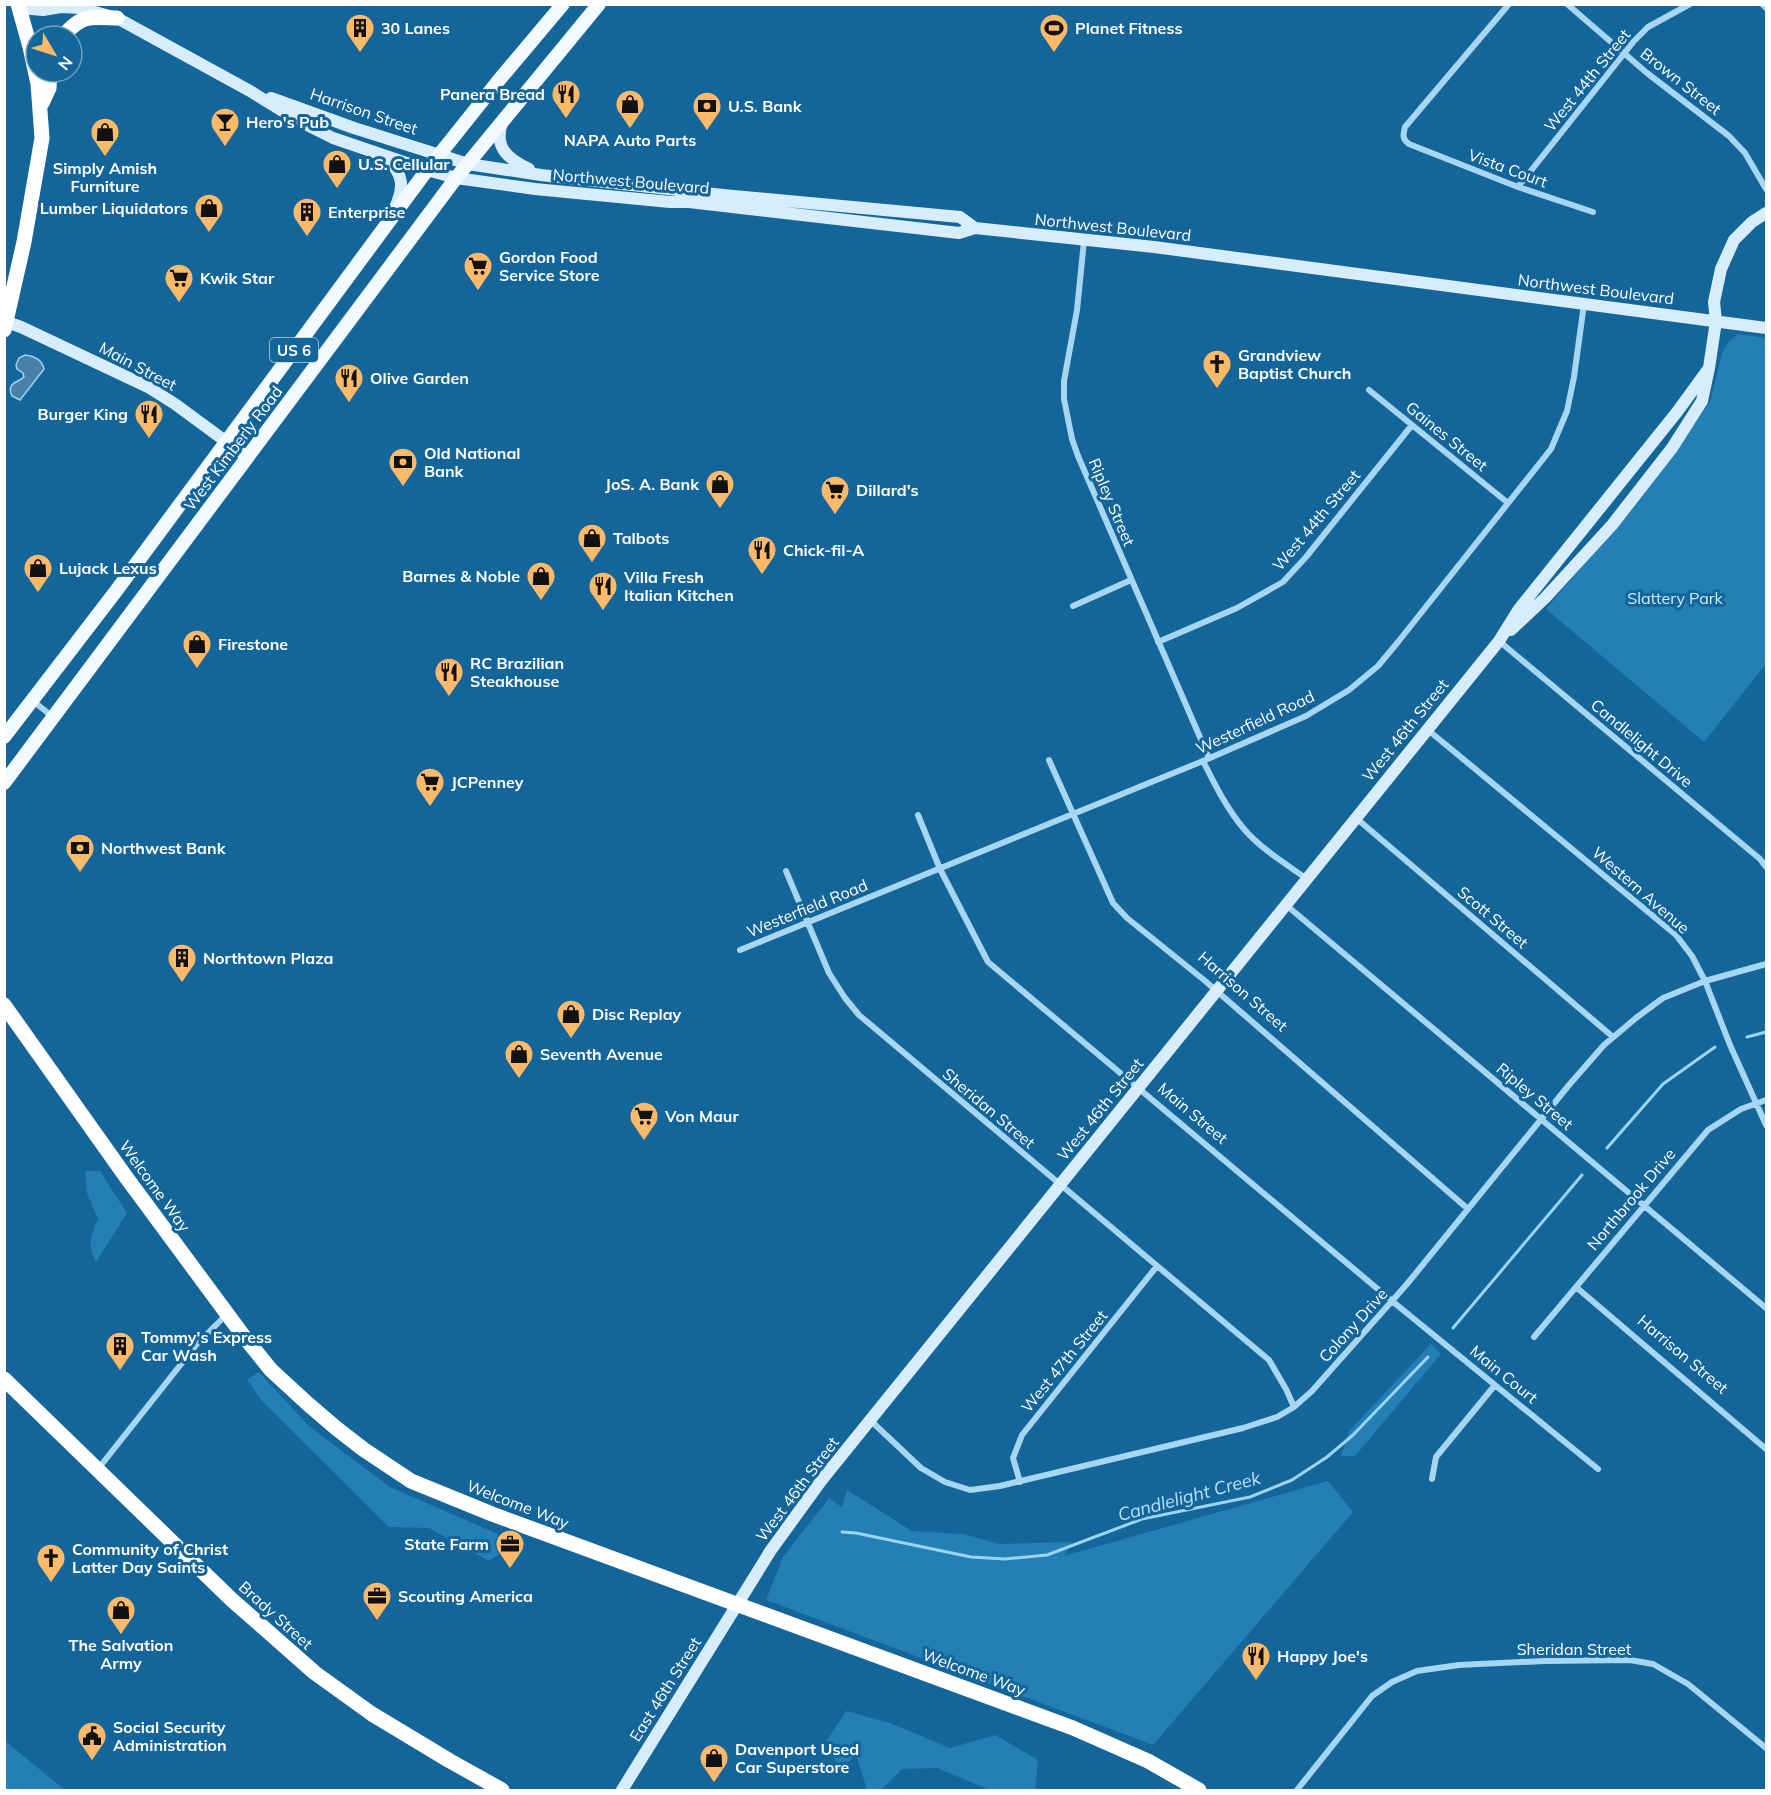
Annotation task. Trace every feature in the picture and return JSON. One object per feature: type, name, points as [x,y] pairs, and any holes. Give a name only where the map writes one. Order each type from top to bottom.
[{"type":"highway","points":[[5,324],[24,242],[42,138],[38,84],[23,6]]},
{"type":"highway","points":[[75,24],[79,20],[94,17],[117,18]]},
{"type":"highway","points":[[40,109],[49,84]]},
{"type":"highway","name":"Welcome Way","points":[[4,1005],[126,1178],[271,1370],[363,1449],[411,1481],[492,1514],[1073,1728],[1148,1761],[1199,1791]]},
{"type":"highway","name":"Brady Street","points":[[4,1379],[219,1588],[281,1645],[372,1714],[502,1791]]},
{"type":"main road","name":"Harrison Street","points":[[101,4],[117,18]]},
{"type":"main road","name":"West Kimberly Road","points":[[33,700],[388,221],[499,80],[563,4]]},
{"type":"main road","name":"West Kimberly Road","points":[[53,717],[456,178],[599,4]]},
{"type":"main road","name":"Harrison Street","points":[[23,6],[43,10],[80,8],[117,18],[333,138],[456,178]]},
{"type":"main road","name":"Harrison Street","points":[[250,91],[354,128],[468,164]]},
{"type":"main road","points":[[504,119],[500,133],[501,146],[505,154],[516,163],[541,175]]},
{"type":"main road","points":[[384,156],[395,166],[401,182],[398,200],[388,221]]},
{"type":"main road","name":"Northwest Boulevard","points":[[468,164],[541,175],[723,195],[960,217],[975,228]]},
{"type":"main road","name":"Northwest Boulevard","points":[[456,178],[535,189],[689,202],[959,233],[975,228],[1154,247],[1767,328]]},
{"type":"main road","name":"West 46th Street","points":[[1499,641],[1545,598],[1612,525],[1672,448],[1702,401],[1716,321],[1714,302],[1721,269],[1734,240],[1752,222],[1767,213]]},
{"type":"main road","name":"Main Street","points":[[5,324],[148,387],[247,457]]},
{"type":"main road","name":"West 46th Street","points":[[737,1604],[795,1516],[870,1420],[1499,641],[1519,609],[1677,412],[1709,368]]},
{"type":"main road","name":"US 6","points":[[4,737],[33,700]]},
{"type":"main road","name":"US 6","points":[[4,783],[53,717]]},
{"type":"main road","name":"East 46th Street","points":[[622,1791],[737,1604]]},
{"type":"street","name":"Vista Court","points":[[1509,4],[1405,127],[1403,135],[1405,140],[1518,187],[1593,212]]},
{"type":"street","name":"Brown Street","points":[[1567,4],[1647,73],[1730,136],[1745,153],[1767,189]]},
{"type":"street","name":"West 44th Street","points":[[1518,187],[1624,53],[1648,27],[1690,4]]},
{"type":"street","points":[[1762,4],[1767,8]]},
{"type":"street","name":"Ripley Street","points":[[1084,241],[1077,310],[1064,381],[1064,399],[1072,439],[1221,796],[1245,830],[1264,848],[1306,879]]},
{"type":"street","name":"Westerfield Road","points":[[740,950],[1206,760],[1306,716],[1349,690],[1378,666],[1551,449],[1567,411],[1584,304]]},
{"type":"street","name":"Gaines Street","points":[[1369,390],[1508,504]]},
{"type":"street","name":"West 44th Street","points":[[1158,642],[1237,608],[1282,582],[1306,557],[1412,425]]},
{"type":"street","points":[[1073,606],[1131,580]]},
{"type":"street","name":"Candlelight Drive","points":[[1499,641],[1767,867]]},
{"type":"street","points":[[33,700],[53,717]]},
{"type":"street","name":"Western Avenue","points":[[1427,730],[1676,935],[1692,956],[1705,981],[1730,1045],[1767,1125]]},
{"type":"street","name":"Harrison Street","points":[[1049,760],[1113,903],[1135,925],[1204,981],[1468,1209]]},
{"type":"street","name":"Main Street","points":[[918,815],[940,869],[987,962],[1392,1300]]},
{"type":"street","name":"Scott Street","points":[[1355,818],[1613,1037]]},
{"type":"street","name":"Sheridan Street","points":[[786,871],[829,973],[859,1015],[1269,1360],[1294,1407]]},
{"type":"street","name":"Ripley Street","points":[[1286,905],[1767,1308]]},
{"type":"street","name":"Colony Drive","points":[[870,1420],[921,1468],[945,1482],[970,1490],[1020,1482],[1243,1428],[1277,1417],[1294,1407],[1312,1391],[1392,1300],[1541,1119],[1613,1037],[1663,999],[1705,981],[1767,964]]},
{"type":"street","name":"Northbrook Drive","points":[[1534,1337],[1708,1130],[1741,1108],[1767,1100]]},
{"type":"street","name":"West 47th Street","points":[[1020,1482],[1013,1458],[1022,1435],[1158,1266]]},
{"type":"street","name":"Harrison Street","points":[[1576,1287],[1767,1449]]},
{"type":"street","name":"Main Court","points":[[1392,1300],[1598,1469]]},
{"type":"street","points":[[98,1470],[197,1344],[227,1314]]},
{"type":"street","points":[[1432,1479],[1436,1457],[1496,1385]]},
{"type":"street","name":"Sheridan Street","points":[[1298,1791],[1372,1696],[1392,1682],[1417,1671],[1459,1665],[1608,1660],[1630,1660],[1653,1664],[1688,1684],[1767,1748]]},
{"type":"green space","name":"Slattery Park","points":[[1738,334],[1766,338],[1766,664],[1704,742],[1546,609],[1650,486],[1710,402],[1722,353],[1728,342]]},
{"type":"green space","points":[[85,1171],[100,1171],[127,1213],[96,1262],[91,1250],[91,1241],[98,1219],[87,1193]]},
{"type":"green space","points":[[1431,1344],[1441,1354],[1355,1456],[1341,1456],[1350,1430]]},
{"type":"green space","points":[[259,1372],[309,1426],[390,1487],[498,1534],[505,1551],[489,1561],[429,1528],[389,1527],[262,1401],[247,1380]]},
{"type":"green space","points":[[1328,1481],[1353,1512],[1153,1745],[766,1600],[783,1557],[829,1498],[842,1507],[847,1490],[912,1531],[963,1534],[999,1544],[1072,1542],[1064,1556]]},
{"type":"green space","points":[[846,1711],[890,1723],[950,1748],[995,1735],[1038,1760],[1035,1790],[990,1790],[937,1768],[902,1769],[881,1790],[867,1790],[856,1755],[841,1768],[824,1745]]},
{"type":"green space","points":[[5,1741],[65,1790],[5,1790]]},
{"type":"shaded area","points":[[25,355],[37,359],[44,369],[20,400],[12,396],[10,388],[24,377],[16,365],[19,358]]},
{"type":"waterway","name":"Candlelight Creek","points":[[1747,1037],[1766,1032]]},
{"type":"waterway","name":"Candlelight Creek","points":[[1607,1148],[1663,1084],[1715,1047]]},
{"type":"waterway","name":"Candlelight Creek","points":[[1453,1328],[1582,1175]]},
{"type":"waterway","name":"Candlelight Creek","points":[[842,1532],[971,1557],[1005,1559],[1047,1555],[1142,1519],[1250,1497],[1292,1480],[1327,1457],[1353,1435],[1428,1357]]},
{"type":"place","name":"30 Lanes","points":[[360,54]]},
{"type":"place","name":"Planet Fitness","points":[[1054,54]]},
{"type":"place","name":"Panera Bread","points":[[566,120]]},
{"type":"place","name":"NAPA Auto Parts","points":[[630,130]]},
{"type":"place","name":"U.S. Bank","points":[[707,132]]},
{"type":"place","name":"Hero's Pub","points":[[225,148]]},
{"type":"place","name":"Simply Amish Furniture","points":[[105,158]]},
{"type":"place","name":"U.S. Cellular","points":[[337,190]]},
{"type":"place","name":"Lumber Liquidators","points":[[209,234]]},
{"type":"place","name":"Enterprise","points":[[307,238]]},
{"type":"place","name":"Gordon Food Service Store","points":[[478,292]]},
{"type":"place","name":"Kwik Star","points":[[179,304]]},
{"type":"place","name":"Grandview Baptist Church","points":[[1217,390]]},
{"type":"place","name":"Olive Garden","points":[[349,404]]},
{"type":"place","name":"Burger King","points":[[149,440]]},
{"type":"place","name":"Old National Bank","points":[[403,488]]},
{"type":"place","name":"JoS. A. Bank","points":[[720,510]]},
{"type":"place","name":"Dillard's","points":[[835,516]]},
{"type":"place","name":"Talbots","points":[[592,564]]},
{"type":"place","name":"Chick-fil-A","points":[[762,576]]},
{"type":"place","name":"Lujack Lexus","points":[[38,594]]},
{"type":"place","name":"Barnes & Noble","points":[[541,602]]},
{"type":"place","name":"Villa Fresh Italian Kitchen","points":[[603,612]]},
{"type":"place","name":"Firestone","points":[[197,670]]},
{"type":"place","name":"RC Brazilian Steakhouse","points":[[449,698]]},
{"type":"place","name":"JCPenney","points":[[430,808]]},
{"type":"place","name":"Northwest Bank","points":[[80,874]]},
{"type":"place","name":"Northtown Plaza","points":[[182,984]]},
{"type":"place","name":"Disc Replay","points":[[571,1040]]},
{"type":"place","name":"Seventh Avenue","points":[[519,1080]]},
{"type":"place","name":"Von Maur","points":[[644,1142]]},
{"type":"place","name":"Tommy's Express Car Wash","points":[[120,1372]]},
{"type":"place","name":"State Farm","points":[[510,1570]]},
{"type":"place","name":"Community of Christ Latter Day Saints","points":[[51,1584]]},
{"type":"place","name":"Scouting America","points":[[377,1622]]},
{"type":"place","name":"The Salvation Army","points":[[121,1636]]},
{"type":"place","name":"Happy Joe's","points":[[1256,1682]]},
{"type":"place","name":"Social Security Administration","points":[[92,1762]]},
{"type":"place","name":"Davenport Used Car Superstore","points":[[714,1784]]}]
